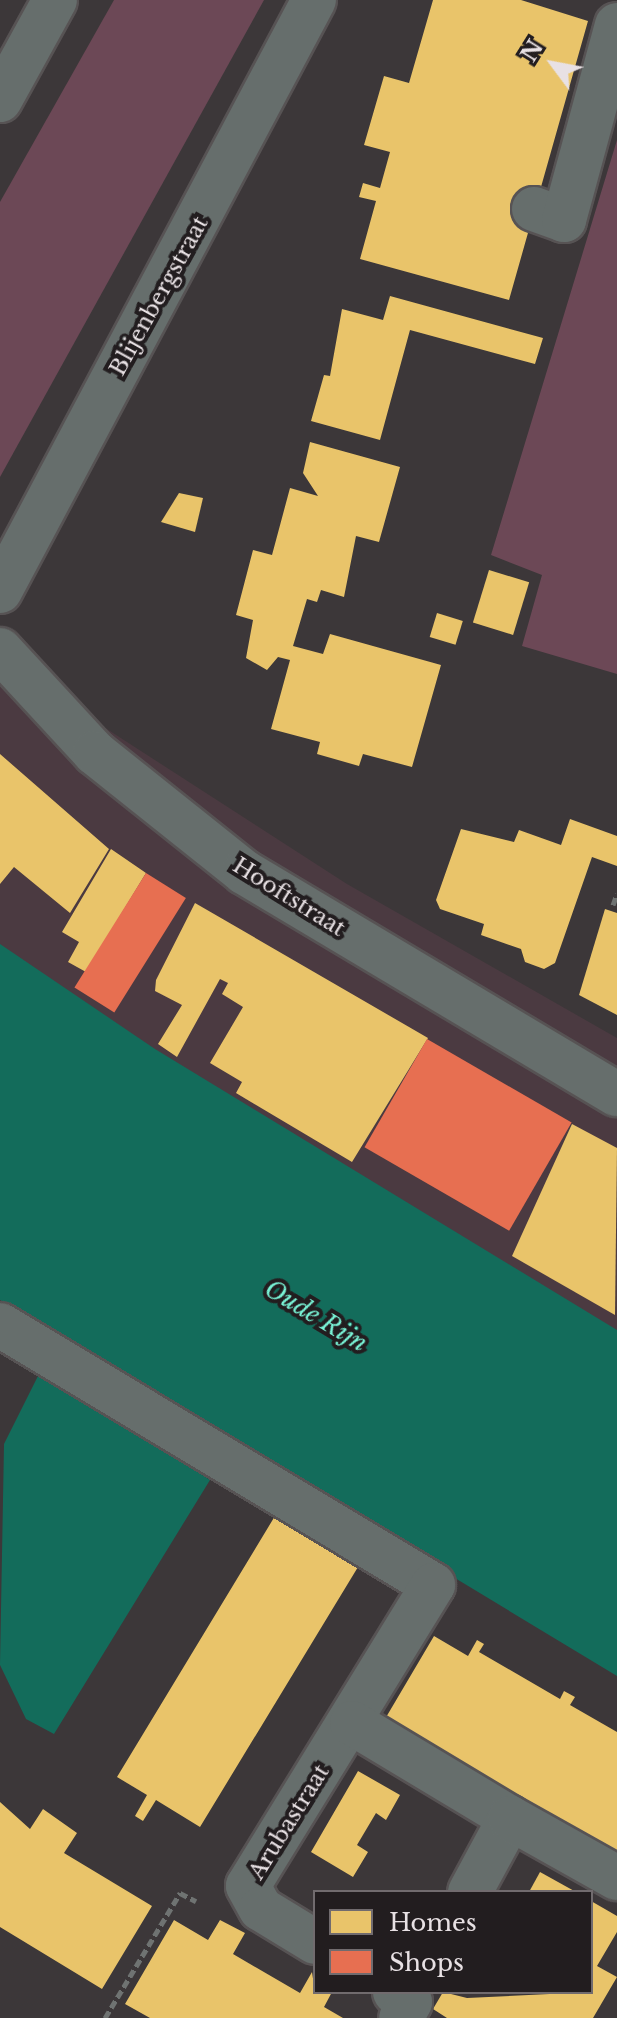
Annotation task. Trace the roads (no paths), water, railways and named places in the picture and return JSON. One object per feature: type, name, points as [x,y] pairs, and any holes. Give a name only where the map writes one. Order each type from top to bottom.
[{"type":"street","points":[[0,100],[55,0]]},
{"type":"street","name":"Blijenbergstraat","points":[[0,591],[314,0]]},
{"type":"street","points":[[534,209],[564,220],[617,25]]},
{"type":"street","name":"Hooftstraat","points":[[0,650],[95,753],[244,872],[617,1094]]},
{"type":"street","name":"Arubastraat","points":[[0,1325],[135,1409],[433,1585],[352,1723],[248,1886],[261,1909],[313,1941]]},
{"type":"street","points":[[352,1723],[617,1878]]},
{"type":"street","points":[[471,1890],[510,1818]]},
{"type":"water","name":"Oude Rijn","points":[[0,944],[155,1049],[617,1330],[617,1676],[157,1398],[137,1433],[210,1480],[54,1734],[26,1719],[0,1665],[4,1444],[39,1374],[113,1420],[134,1385],[0,1300]]}]
